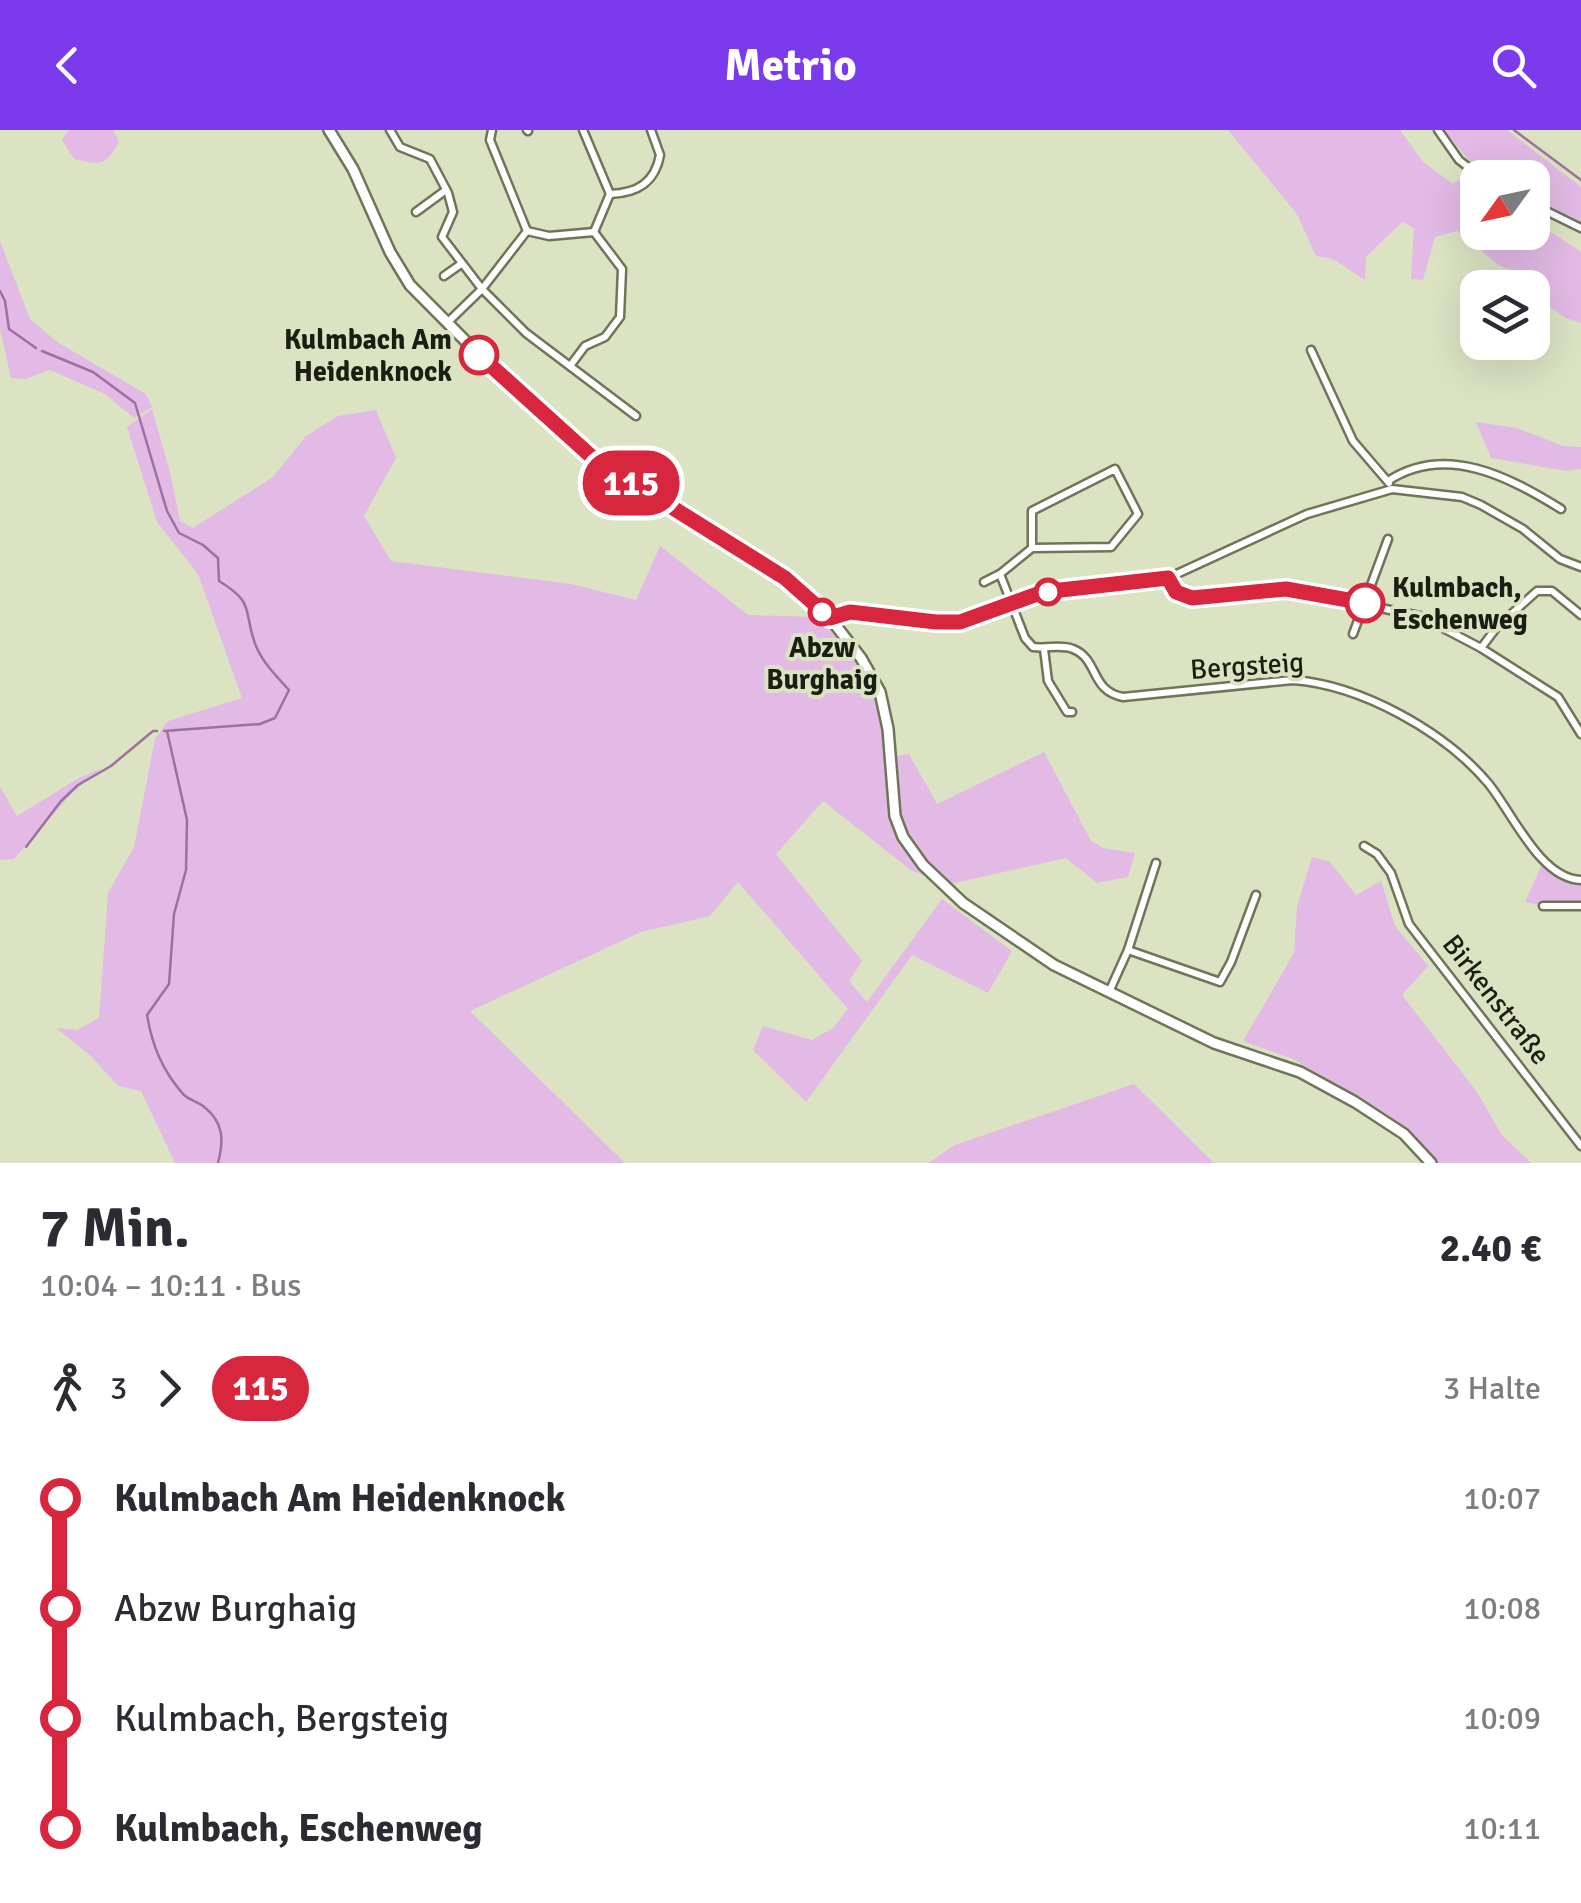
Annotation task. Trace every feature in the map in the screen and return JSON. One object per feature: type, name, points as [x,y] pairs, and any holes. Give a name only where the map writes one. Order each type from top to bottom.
[{"type":"street","points":[[330,130],[402,272],[446,324],[575,443],[631,483],[785,578],[830,618],[861,658],[880,692],[888,729],[895,816],[903,837],[924,865],[963,904],[1026,948],[1109,992],[1214,1043],[1313,1080],[1404,1134],[1430,1163]]},
{"type":"street","points":[[390,130],[400,147],[430,159],[453,212],[442,237],[482,289],[526,333],[636,416]]},
{"type":"street","points":[[492,130],[490,140],[527,232]]},
{"type":"street","points":[[584,130],[610,194],[594,232]]},
{"type":"street","points":[[610,194],[636,190],[652,178],[660,155],[652,130]]},
{"type":"street","points":[[1438,130],[1460,161]]},
{"type":"street","points":[[416,212],[446,190]]},
{"type":"street","points":[[1550,213],[1581,228]]},
{"type":"street","points":[[446,324],[482,289],[527,232]]},
{"type":"street","points":[[527,232],[549,236],[594,232]]},
{"type":"street","points":[[570,366],[585,346],[605,337],[620,317],[622,268],[594,232]]},
{"type":"street","points":[[444,276],[461,264]]},
{"type":"street","points":[[1311,350],[1352,441],[1390,485],[1480,505],[1523,529],[1560,559],[1581,567]]},
{"type":"street","points":[[830,618],[850,612],[960,622],[1043,592],[1168,578],[1307,514],[1390,485],[1421,465],[1480,468],[1526,487],[1561,509]]},
{"type":"street","points":[[984,582],[1032,548],[1111,547],[1138,514],[1115,469],[1032,510],[1032,548]]},
{"type":"street","points":[[1353,634],[1388,539]]},
{"type":"street","points":[[1000,574],[1025,638],[1034,647],[1044,649],[1048,681],[1067,712],[1072,712]]},
{"type":"street","points":[[1168,578],[1176,592],[1192,598],[1286,589],[1420,616],[1481,648],[1558,697],[1581,734]]},
{"type":"street","points":[[1481,648],[1497,627],[1536,591],[1552,591],[1581,615]]},
{"type":"street","name":"Bergsteig","points":[[1044,649],[1070,647],[1078,651],[1106,691],[1123,696],[1293,680],[1319,682],[1368,699],[1422,728],[1472,767],[1546,862],[1564,878],[1581,880]]},
{"type":"street","name":"Birkenstraße","points":[[1364,846],[1378,854],[1391,873]]},
{"type":"street","name":"Birkenstraße","points":[[1388,856],[1408,924],[1581,1146]]},
{"type":"street","points":[[1109,992],[1128,950],[1156,863]]},
{"type":"street","points":[[1128,950],[1220,982],[1232,962],[1256,896]]},
{"type":"street","points":[[1543,906],[1581,906]]},
{"type":"shaded area","points":[[69,130],[113,130],[119,142],[101,162],[74,159],[62,140]]},
{"type":"shaded area","points":[[1228,130],[1400,130],[1423,162],[1453,184],[1460,179],[1460,233],[1435,237],[1423,280],[1411,279],[1414,228],[1402,222],[1366,257],[1365,280],[1333,259],[1316,256],[1297,214]]},
{"type":"shaded area","points":[[1444,130],[1507,130],[1546,160],[1469,160]]},
{"type":"shaded area","points":[[1550,163],[1581,187],[1581,224],[1550,208]]},
{"type":"shaded area","points":[[1550,231],[1581,252],[1581,323],[1550,307],[1550,270],[1512,270],[1480,250],[1550,250]]},
{"type":"shaded area","points":[[0,241],[30,319],[57,342],[146,394],[152,407],[134,418],[105,394],[50,370],[25,379],[11,378],[0,329]]},
{"type":"shaded area","points":[[152,409],[180,521],[193,528],[273,477],[306,436],[338,416],[376,410],[396,458],[364,516],[391,561],[571,584],[636,600],[660,546],[748,615],[817,617],[854,656],[876,692],[886,758],[909,754],[937,804],[1044,752],[1091,841],[1103,848],[1135,853],[1128,877],[1097,883],[1066,858],[950,884],[912,871],[823,801],[776,854],[862,961],[849,981],[867,1002],[942,899],[1012,951],[988,993],[912,955],[806,1102],[753,1050],[763,1026],[812,1040],[833,1028],[848,1009],[738,882],[710,916],[641,932],[470,1011],[625,1163],[175,1163],[141,1091],[118,1086],[91,1056],[56,1028],[77,1030],[99,1018],[108,893],[134,847],[155,739],[168,721],[242,698],[198,574],[157,522],[127,427]]},
{"type":"shaded area","points":[[1476,422],[1517,428],[1563,446],[1581,447],[1581,469],[1567,471],[1491,458]]},
{"type":"shaded area","points":[[102,768],[72,793],[14,859],[0,860],[0,787],[17,816]]},
{"type":"shaded area","points":[[1312,857],[1330,862],[1356,895],[1381,881],[1395,926],[1428,966],[1402,995],[1477,1092],[1502,1135],[1531,1163],[1434,1163],[1411,1132],[1387,1114],[1293,1059],[1243,1041],[1294,953],[1297,907]]},
{"type":"shaded area","points":[[1544,860],[1558,874],[1581,880],[1581,904],[1543,906],[1525,902]]},
{"type":"shaded area","points":[[1134,1084],[1214,1163],[928,1163],[955,1145]]},
{"type":"waterway","points":[[1514,130],[1581,180]]},
{"type":"waterway","points":[[0,291],[9,329],[36,348]]},
{"type":"waterway","points":[[42,351],[93,372],[135,403],[167,511],[179,533],[218,558],[219,581],[244,602],[259,652],[289,690],[275,718],[260,724],[164,731]]},
{"type":"waterway","points":[[26,847],[78,785],[157,731]]},
{"type":"waterway","points":[[167,731],[187,820],[186,870],[174,914],[169,984],[147,1015],[155,1047],[169,1076],[183,1094],[210,1112],[219,1125],[218,1163]]},
{"type":"bus line","name":"115","points":[[479,355],[593,458],[785,578],[830,618],[850,612],[960,622],[1043,592],[1168,578],[1176,592],[1192,598],[1286,589],[1365,603]]},
{"type":"place","name":"Kulmbach Am Heidenknock","points":[[479,355]]},
{"type":"place","name":"Kulmbach, Eschenweg","points":[[1365,603]]},
{"type":"place","name":"Abzw Burghaig","points":[[822,612]]}]
